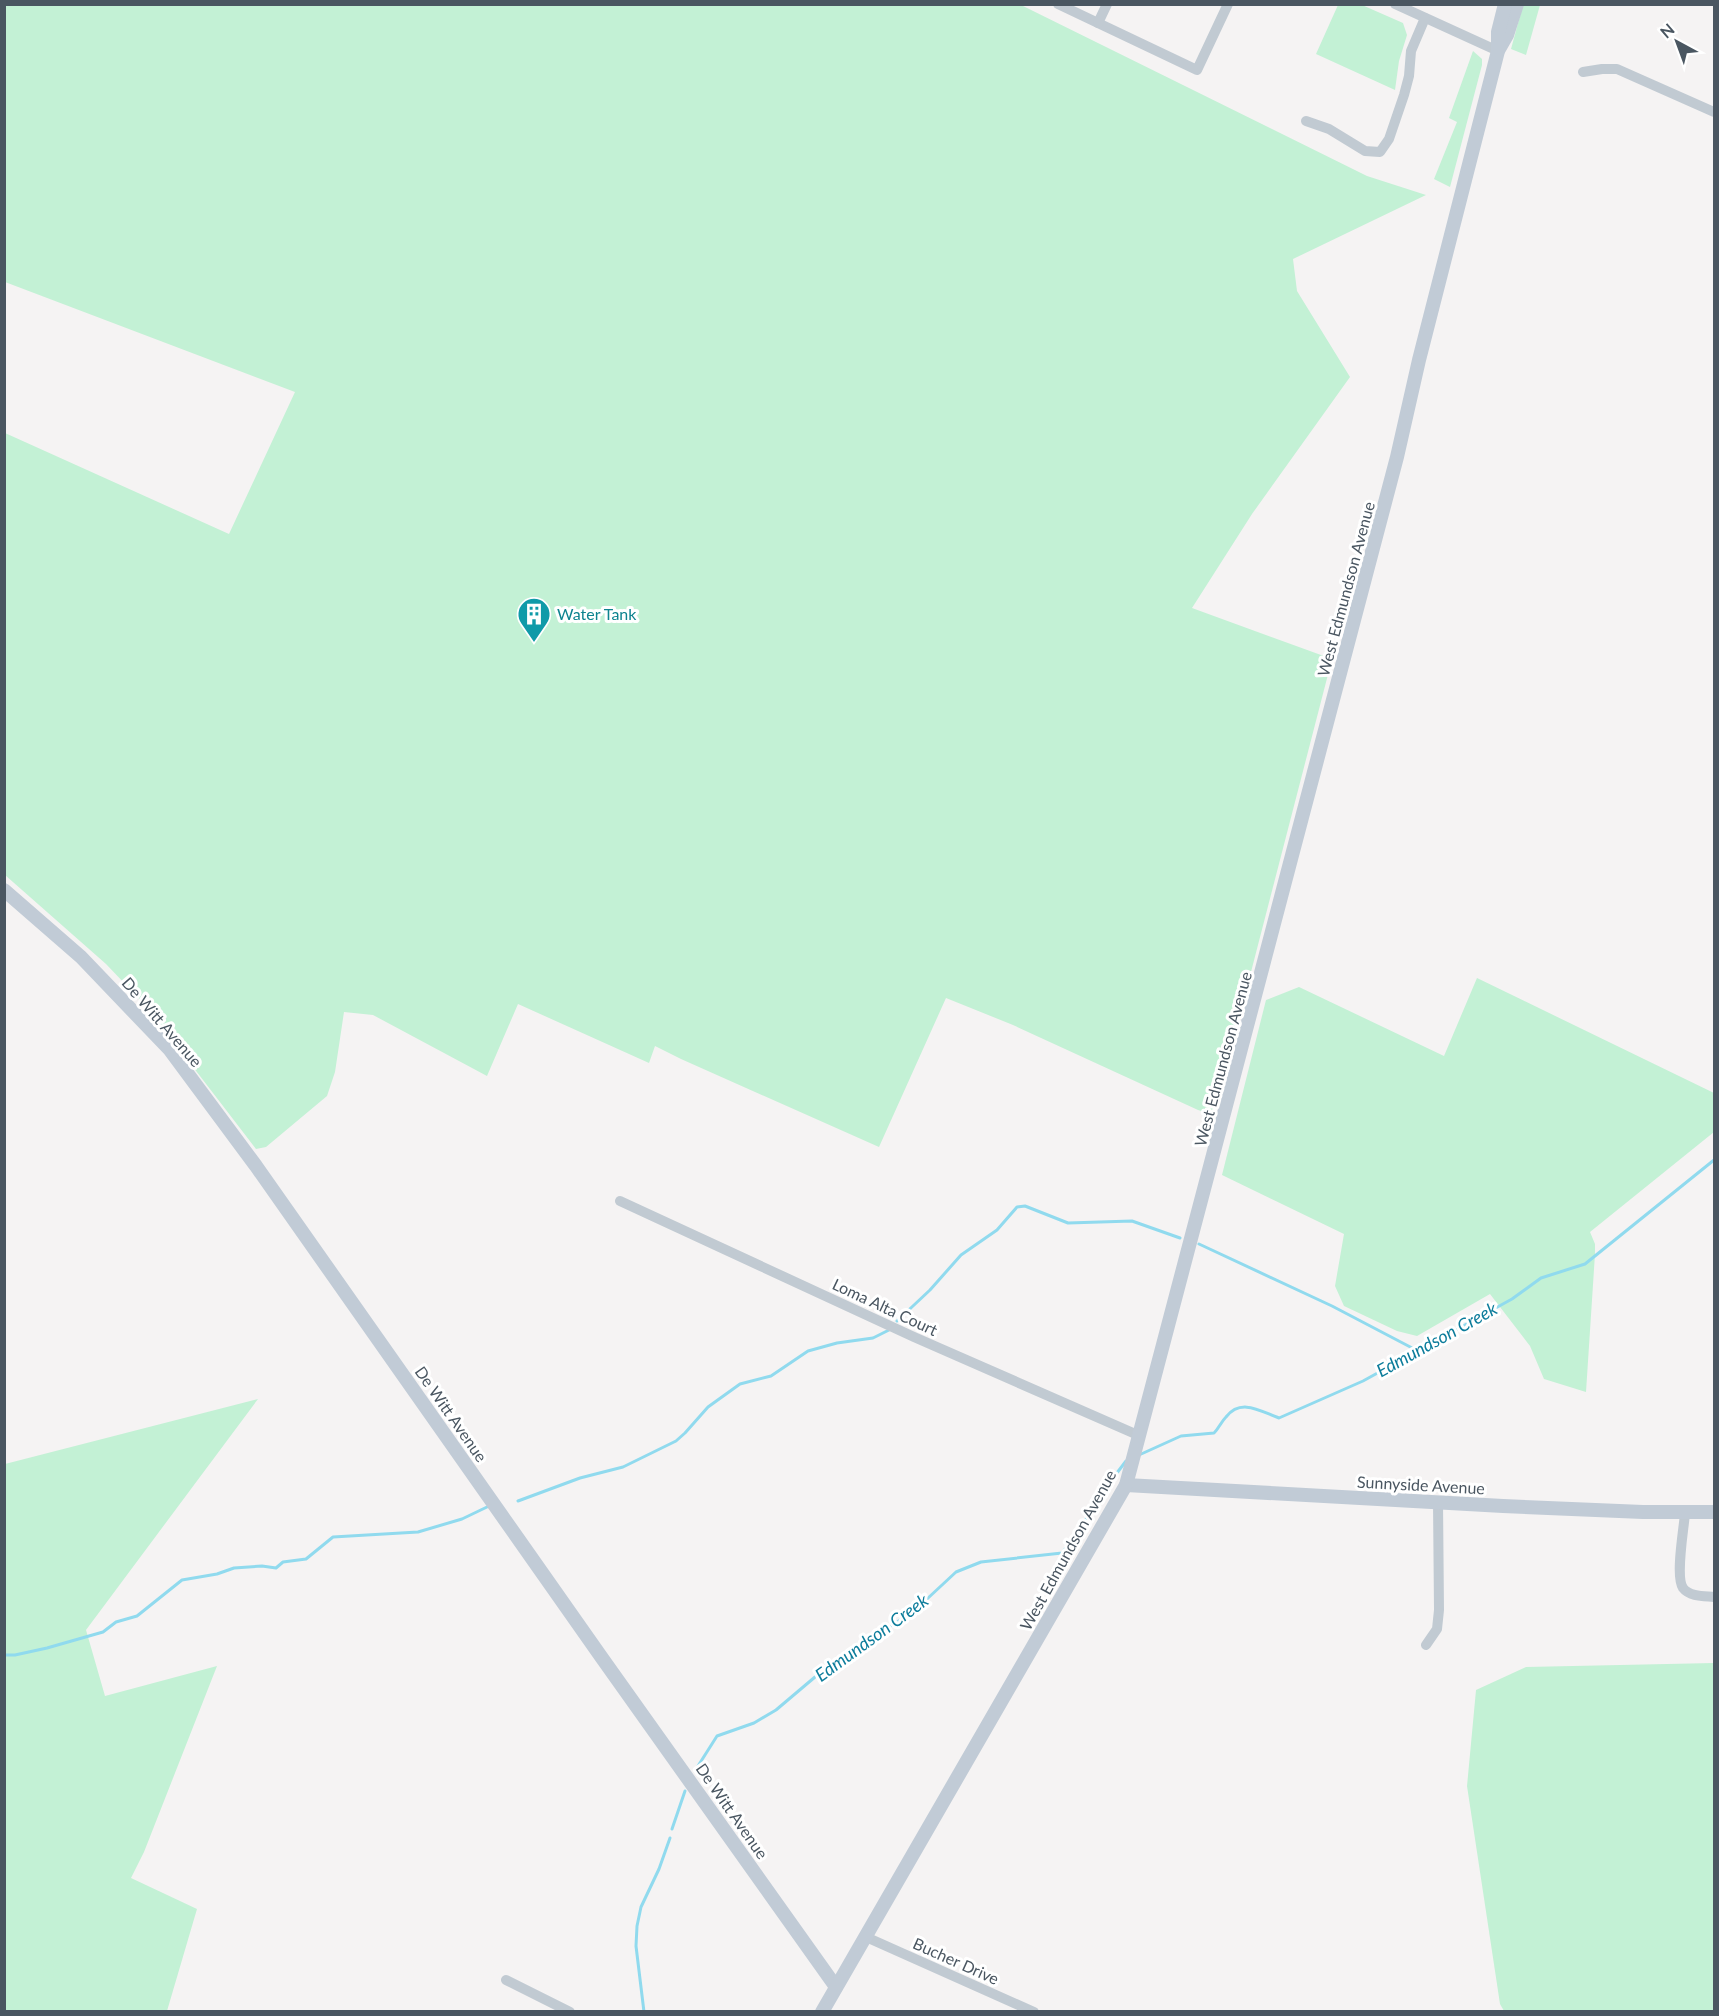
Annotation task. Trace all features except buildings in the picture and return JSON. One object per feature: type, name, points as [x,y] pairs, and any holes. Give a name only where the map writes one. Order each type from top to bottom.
[{"type":"street","points":[[1058,4],[1197,70],[1228,4]]},
{"type":"street","points":[[1098,23],[1107,4]]},
{"type":"street","points":[[1395,4],[1498,51]]},
{"type":"street","name":"West Edmundson Avenue","points":[[822,2012],[1126,1485],[1397,457],[1424,339],[1498,51],[1498,32],[1505,4]]},
{"type":"street","name":"West Edmundson Avenue","points":[[1498,51],[1508,35],[1517,4]]},
{"type":"street","points":[[1306,121],[1329,129],[1365,151],[1380,152],[1389,139],[1404,95],[1409,76],[1411,51],[1425,18]]},
{"type":"street","points":[[1583,72],[1617,69],[1714,112]]},
{"type":"street","name":"De Witt Avenue","points":[[4,890],[81,957],[170,1050],[256,1166],[836,1987]]},
{"type":"street","name":"Loma Alta Court","points":[[620,1201],[914,1337],[1140,1436]]},
{"type":"street","name":"Sunnyside Avenue","points":[[1126,1485],[1438,1502],[1685,1513],[1714,1512]]},
{"type":"street","points":[[1426,1645],[1437,1629],[1439,1610],[1438,1502]]},
{"type":"street","points":[[1685,1513],[1681,1561],[1682,1585],[1684,1589],[1693,1594],[1714,1597]]},
{"type":"street","name":"Bucher Drive","points":[[866,1937],[1034,2012]]},
{"type":"street","points":[[506,1980],[570,2012]]},
{"type":"green space","points":[[5,4],[1021,5],[1367,176],[1426,195],[1293,259],[1297,291],[1350,377],[1252,514],[1192,608],[1332,659],[1214,1115],[1198,1110],[1013,1025],[946,998],[879,1147],[655,1046],[649,1063],[518,1004],[487,1076],[373,1015],[344,1012],[335,1072],[327,1096],[266,1147],[256,1149],[147,1007],[106,964],[5,875],[5,433],[229,534],[295,392],[5,282]]},
{"type":"green space","points":[[1338,5],[1362,5],[1403,23],[1407,35],[1399,61],[1395,90],[1316,54]]},
{"type":"green space","points":[[1523,5],[1540,5],[1526,55],[1511,49]]},
{"type":"green space","points":[[1473,51],[1482,59],[1482,65],[1450,187],[1434,179],[1457,122],[1449,118]]},
{"type":"green space","points":[[1477,978],[1714,1093],[1714,1132],[1590,1232],[1595,1244],[1595,1254],[1586,1392],[1544,1379],[1530,1346],[1490,1294],[1417,1336],[1397,1331],[1344,1306],[1335,1286],[1344,1234],[1222,1175],[1266,1000],[1299,987],[1444,1056]]},
{"type":"green space","points":[[258,1399],[86,1630],[105,1696],[217,1666],[144,1852],[131,1878],[197,1909],[167,2011],[5,2011],[5,1464]]},
{"type":"green space","points":[[1714,1663],[1714,2011],[1504,2011],[1500,2004],[1467,1786],[1476,1690],[1526,1667]]},
{"type":"waterway","name":"Edmundson Creek","points":[[1139,1455],[1181,1436],[1214,1433],[1226,1417],[1238,1408],[1251,1408],[1279,1418],[1363,1381],[1512,1299],[1541,1278],[1585,1264],[1714,1160]]},
{"type":"waterway","points":[[897,1321],[930,1290],[961,1255],[997,1230],[1017,1207],[1025,1206],[1068,1223],[1132,1221],[1180,1238]]},
{"type":"waterway","points":[[1199,1244],[1332,1306],[1416,1350]]},
{"type":"waterway","points":[[518,1501],[580,1478],[623,1467],[676,1441],[708,1407],[740,1384],[771,1376],[808,1351],[837,1343],[873,1338],[889,1330]]},
{"type":"waterway","name":"Edmundson Creek","points":[[698,1766],[717,1736],[754,1723],[776,1710],[815,1677],[913,1612],[956,1572],[981,1562],[1062,1553],[1126,1461]]},
{"type":"waterway","points":[[4,1655],[47,1648],[103,1632],[116,1622],[137,1616],[182,1580],[217,1574],[234,1568],[262,1566],[276,1568],[283,1562],[306,1559],[333,1537],[418,1532],[462,1519],[487,1507]]},
{"type":"waterway","name":"Edmundson Creek","points":[[672,1829],[685,1791]]},
{"type":"waterway","name":"Edmundson Creek","points":[[644,2012],[636,1946],[637,1926],[641,1907],[659,1869],[670,1838]]},
{"type":"place","name":"Water Tank","points":[[534,643]]}]
